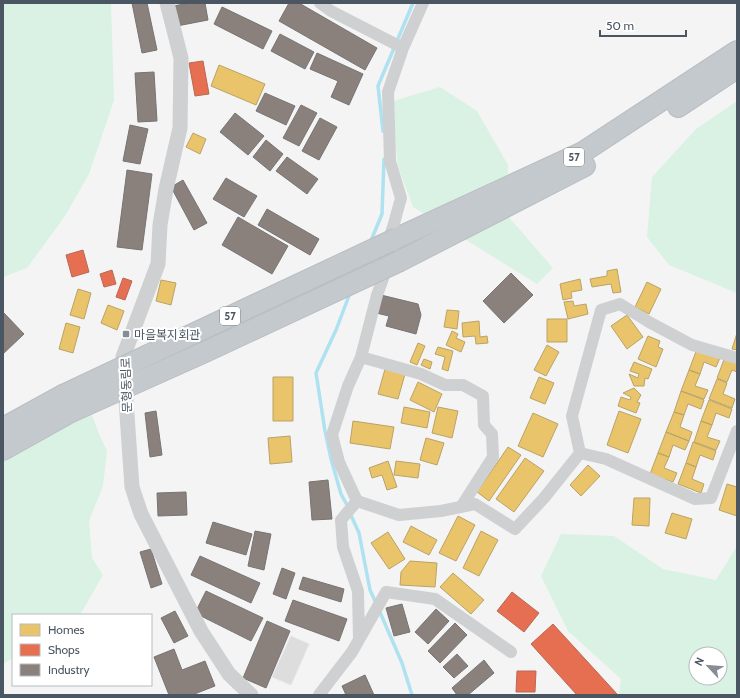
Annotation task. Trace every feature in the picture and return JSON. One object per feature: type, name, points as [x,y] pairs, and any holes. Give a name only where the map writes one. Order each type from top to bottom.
[{"type":"highway","name":"57","points":[[5,449],[67,403],[397,238],[583,152],[737,52]]},
{"type":"highway","name":"57","points":[[3,428],[205,352],[400,261],[593,161],[737,68]]},
{"type":"highway","points":[[3,417],[67,403]]},
{"type":"street","name":"문형동림로","points":[[167,3],[180,58],[180,128],[166,189],[160,225],[158,264],[123,357],[132,487],[141,514],[202,631],[229,674],[251,695]]},
{"type":"street","points":[[320,3],[403,48]]},
{"type":"street","points":[[356,502],[340,462],[332,435],[348,386],[361,357],[377,295],[385,273],[384,252],[401,198],[390,161],[388,92],[403,48],[423,3]]},
{"type":"street","points":[[580,453],[572,416],[601,310],[620,304],[649,322],[692,345],[737,358]]},
{"type":"street","points":[[361,357],[421,374],[445,385],[463,385],[483,396],[484,425],[492,434],[493,457],[461,507]]},
{"type":"street","points":[[580,453],[606,459],[695,499],[711,498],[737,431]]},
{"type":"street","points":[[356,502],[399,515],[441,511],[475,504],[515,529],[544,498],[580,453]]},
{"type":"street","points":[[356,502],[341,520],[343,547],[358,592],[359,639]]},
{"type":"street","points":[[319,695],[352,652],[386,592],[435,599],[511,652]]},
{"type":"green space","points":[[3,3],[111,3],[114,100],[89,174],[65,216],[27,268],[3,277]]},
{"type":"green space","points":[[440,87],[477,111],[508,165],[507,215],[553,268],[537,284],[413,207],[398,166],[390,102]]},
{"type":"green space","points":[[737,101],[737,293],[669,265],[647,237],[652,177],[696,129]]},
{"type":"green space","points":[[85,396],[107,451],[103,486],[89,521],[92,558],[103,575],[81,614],[12,614],[12,659],[3,664],[3,429]]},
{"type":"green space","points":[[561,534],[614,536],[663,569],[716,580],[737,546],[737,695],[619,695],[621,679],[568,631],[541,576]]},
{"type":"building: Homes","points":[[219,65],[265,84],[256,105],[211,86]]},
{"type":"building: Homes","points":[[193,133],[206,139],[200,154],[186,147]]},
{"type":"building: Homes","points":[[617,269],[621,292],[613,293],[611,284],[592,287],[590,279],[607,276],[607,271]]},
{"type":"building: Homes","points":[[580,279],[582,290],[571,292],[572,298],[563,300],[560,284]]},
{"type":"building: Homes","points":[[161,280],[176,283],[171,305],[156,301]]},
{"type":"building: Homes","points":[[647,282],[661,289],[649,314],[635,307]]},
{"type":"building: Homes","points":[[78,289],[91,293],[84,319],[70,315]]},
{"type":"building: Homes","points":[[573,301],[574,306],[586,304],[588,314],[568,319],[564,302]]},
{"type":"building: Homes","points":[[108,305],[124,311],[117,330],[101,323]]},
{"type":"building: Homes","points":[[447,310],[459,311],[457,329],[444,327]]},
{"type":"building: Homes","points":[[627,315],[643,337],[627,349],[611,326]]},
{"type":"building: Homes","points":[[547,319],[567,319],[567,342],[547,342]]},
{"type":"building: Homes","points":[[479,321],[480,337],[487,336],[488,343],[476,344],[475,336],[463,337],[462,323]]},
{"type":"building: Homes","points":[[66,323],[80,327],[73,353],[59,349]]},
{"type":"building: Homes","points":[[452,331],[458,334],[456,338],[465,342],[461,352],[446,345]]},
{"type":"building: Homes","points":[[737,333],[737,350],[732,349]]},
{"type":"building: Homes","points":[[648,336],[660,341],[658,347],[663,349],[656,367],[638,359]]},
{"type":"building: Homes","points":[[418,343],[425,346],[417,365],[410,362]]},
{"type":"building: Homes","points":[[547,345],[559,352],[546,376],[534,370]]},
{"type":"building: Homes","points":[[438,347],[453,351],[448,371],[442,369],[445,357],[435,354]]},
{"type":"building: Homes","points":[[697,349],[720,358],[716,367],[704,362],[700,374],[689,370]]},
{"type":"building: Homes","points":[[725,357],[737,362],[737,372],[732,370],[727,382],[717,378]]},
{"type":"building: Homes","points":[[424,359],[432,362],[430,369],[421,365]]},
{"type":"building: Homes","points":[[634,362],[652,369],[648,379],[645,378],[644,386],[634,386],[629,374],[638,378],[639,374],[630,371]]},
{"type":"building: Homes","points":[[385,369],[405,374],[398,399],[378,394]]},
{"type":"building: Homes","points":[[689,370],[700,374],[695,386],[708,390],[704,399],[681,391]]},
{"type":"building: Homes","points":[[273,377],[293,377],[293,421],[273,421]]},
{"type":"building: Homes","points":[[539,377],[554,383],[545,404],[530,398]]},
{"type":"building: Homes","points":[[717,379],[727,383],[723,394],[735,399],[732,408],[709,399]]},
{"type":"building: Homes","points":[[418,382],[442,394],[434,412],[410,400]]},
{"type":"building: Homes","points":[[634,388],[641,395],[637,402],[640,403],[636,413],[618,406],[621,397],[630,400],[631,397],[623,393]]},
{"type":"building: Homes","points":[[681,391],[704,400],[701,409],[688,404],[684,415],[674,412]]},
{"type":"building: Homes","points":[[709,400],[732,409],[729,418],[716,413],[712,425],[701,421]]},
{"type":"building: Homes","points":[[404,407],[430,412],[427,428],[401,423]]},
{"type":"building: Homes","points":[[438,407],[458,411],[452,438],[432,433]]},
{"type":"building: Homes","points":[[619,411],[641,419],[628,453],[607,445]]},
{"type":"building: Homes","points":[[674,412],[684,415],[680,427],[692,432],[689,441],[666,432]]},
{"type":"building: Homes","points":[[533,413],[558,424],[543,457],[518,446]]},
{"type":"building: Homes","points":[[353,421],[394,427],[390,449],[350,443]]},
{"type":"building: Homes","points":[[701,421],[712,425],[707,437],[720,441],[716,450],[694,442]]},
{"type":"building: Homes","points":[[666,432],[689,441],[685,450],[673,445],[669,457],[658,453]]},
{"type":"building: Homes","points":[[290,436],[292,462],[270,464],[268,438]]},
{"type":"building: Homes","points":[[426,438],[444,443],[437,465],[420,460]]},
{"type":"building: Homes","points":[[693,442],[716,451],[713,460],[700,455],[696,467],[686,463]]},
{"type":"building: Homes","points":[[508,447],[521,455],[489,501],[477,492]]},
{"type":"building: Homes","points":[[658,453],[669,457],[664,468],[677,473],[673,482],[650,474]]},
{"type":"building: Homes","points":[[525,458],[544,471],[514,512],[496,499]]},
{"type":"building: Homes","points":[[388,461],[397,487],[387,490],[382,475],[372,478],[369,468]]},
{"type":"building: Homes","points":[[396,461],[420,464],[418,478],[394,475]]},
{"type":"building: Homes","points":[[686,463],[696,467],[692,479],[704,484],[701,493],[678,484]]},
{"type":"building: Homes","points":[[588,465],[600,476],[581,496],[570,485]]},
{"type":"building: Homes","points":[[727,484],[737,487],[737,516],[719,510]]},
{"type":"building: Homes","points":[[634,498],[650,498],[649,526],[632,525]]},
{"type":"building: Homes","points":[[672,513],[692,519],[686,539],[665,533]]},
{"type":"building: Homes","points":[[458,516],[475,525],[456,561],[439,553]]},
{"type":"building: Homes","points":[[411,526],[437,540],[429,555],[403,542]]},
{"type":"building: Homes","points":[[481,531],[498,540],[479,576],[463,568]]},
{"type":"building: Homes","points":[[388,532],[405,559],[389,569],[371,543]]},
{"type":"building: Homes","points":[[410,561],[437,563],[435,587],[400,585],[401,572]]},
{"type":"building: Homes","points":[[453,573],[484,600],[471,614],[440,587]]},
{"type":"building: Shops","points":[[203,61],[209,94],[195,96],[189,63]]},
{"type":"building: Shops","points":[[83,250],[89,272],[72,277],[66,255]]},
{"type":"building: Shops","points":[[112,270],[116,284],[104,287],[100,274]]},
{"type":"building: Shops","points":[[123,278],[132,281],[125,300],[116,297]]},
{"type":"building: Shops","points":[[512,592],[539,613],[524,632],[497,611]]},
{"type":"building: Shops","points":[[553,624],[617,694],[616,695],[577,695],[531,644]]},
{"type":"building: Shops","points":[[517,671],[536,671],[535,692],[516,692]]},
{"type":"building: Industry","points":[[132,3],[147,3],[157,50],[142,53]]},
{"type":"building: Industry","points":[[190,3],[205,3],[208,20],[177,26],[173,6]]},
{"type":"building: Industry","points":[[289,3],[299,3],[377,48],[365,70],[279,21]]},
{"type":"building: Industry","points":[[222,7],[272,31],[263,49],[214,24]]},
{"type":"building: Industry","points":[[280,34],[314,52],[305,69],[271,51]]},
{"type":"building: Industry","points":[[317,53],[363,74],[349,105],[331,97],[338,81],[310,69]]},
{"type":"building: Industry","points":[[154,72],[157,121],[138,122],[135,73]]},
{"type":"building: Industry","points":[[265,93],[295,106],[286,125],[256,111]]},
{"type":"building: Industry","points":[[301,105],[317,113],[299,146],[283,138]]},
{"type":"building: Industry","points":[[235,113],[264,136],[248,155],[220,132]]},
{"type":"building: Industry","points":[[320,118],[337,127],[319,160],[302,151]]},
{"type":"building: Industry","points":[[130,125],[148,129],[140,164],[123,161]]},
{"type":"building: Industry","points":[[266,140],[283,154],[270,171],[253,157]]},
{"type":"building: Industry","points":[[287,157],[318,179],[307,194],[276,171]]},
{"type":"building: Industry","points":[[127,170],[152,174],[142,250],[117,247]]},
{"type":"building: Industry","points":[[226,178],[257,196],[244,217],[213,199]]},
{"type":"building: Industry","points":[[183,180],[207,223],[194,230],[171,187]]},
{"type":"building: Industry","points":[[267,209],[319,239],[310,255],[258,225]]},
{"type":"building: Industry","points":[[238,217],[288,246],[272,274],[222,245]]},
{"type":"building: Industry","points":[[511,273],[533,295],[504,323],[483,301]]},
{"type":"building: Industry","points":[[381,295],[418,304],[421,315],[416,334],[386,326],[389,316],[376,313]]},
{"type":"building: Industry","points":[[3,312],[24,334],[4,353],[3,352]]},
{"type":"building: Industry","points":[[156,411],[162,455],[150,457],[145,413]]},
{"type":"building: Industry","points":[[328,480],[332,519],[312,520],[309,482]]},
{"type":"building: Industry","points":[[186,492],[187,515],[158,516],[157,493]]},
{"type":"building: Industry","points":[[213,522],[252,534],[246,555],[206,543]]},
{"type":"building: Industry","points":[[255,531],[271,534],[264,570],[248,566]]},
{"type":"building: Industry","points":[[151,549],[162,584],[151,588],[140,552]]},
{"type":"building: Industry","points":[[200,556],[260,583],[251,603],[191,575]]},
{"type":"building: Industry","points":[[282,568],[295,573],[286,599],[273,594]]},
{"type":"building: Industry","points":[[303,577],[344,589],[341,602],[299,589]]},
{"type":"building: Industry","points":[[206,591],[263,618],[251,641],[195,613]]},
{"type":"building: Industry","points":[[293,600],[347,619],[339,641],[285,621]]},
{"type":"building: Industry","points":[[402,604],[410,632],[394,636],[386,608]]},
{"type":"building: Industry","points":[[436,609],[449,621],[428,644],[415,632]]},
{"type":"building: Industry","points":[[175,611],[188,636],[174,643],[161,618]]},
{"type":"building: Industry","points":[[267,621],[290,631],[266,688],[243,678]]},
{"type":"building: Industry","points":[[455,623],[467,635],[440,663],[428,651]]},
{"type":"building: Industry","points":[[174,649],[182,670],[205,661],[215,686],[192,695],[169,695],[154,657]]},
{"type":"building: Industry","points":[[457,654],[468,666],[454,678],[443,667]]},
{"type":"building: Industry","points":[[484,660],[494,673],[468,695],[457,695],[452,688]]},
{"type":"building: Industry","points":[[365,675],[374,695],[346,695],[342,686]]},
{"type":"building: Other","points":[[291,636],[309,644],[291,685],[272,677]]},
{"type":"waterway","points":[[383,131],[378,86],[413,3]]},
{"type":"waterway","points":[[370,243],[382,214],[384,159]]},
{"type":"waterway","points":[[348,507],[341,494],[331,459],[316,373],[336,330],[350,293]]},
{"type":"waterway","points":[[350,513],[359,533],[370,590],[376,603]]},
{"type":"waterway","points":[[379,610],[402,663],[412,695]]},
{"type":"place","name":"마을복지회관","points":[[126,334]]}]
